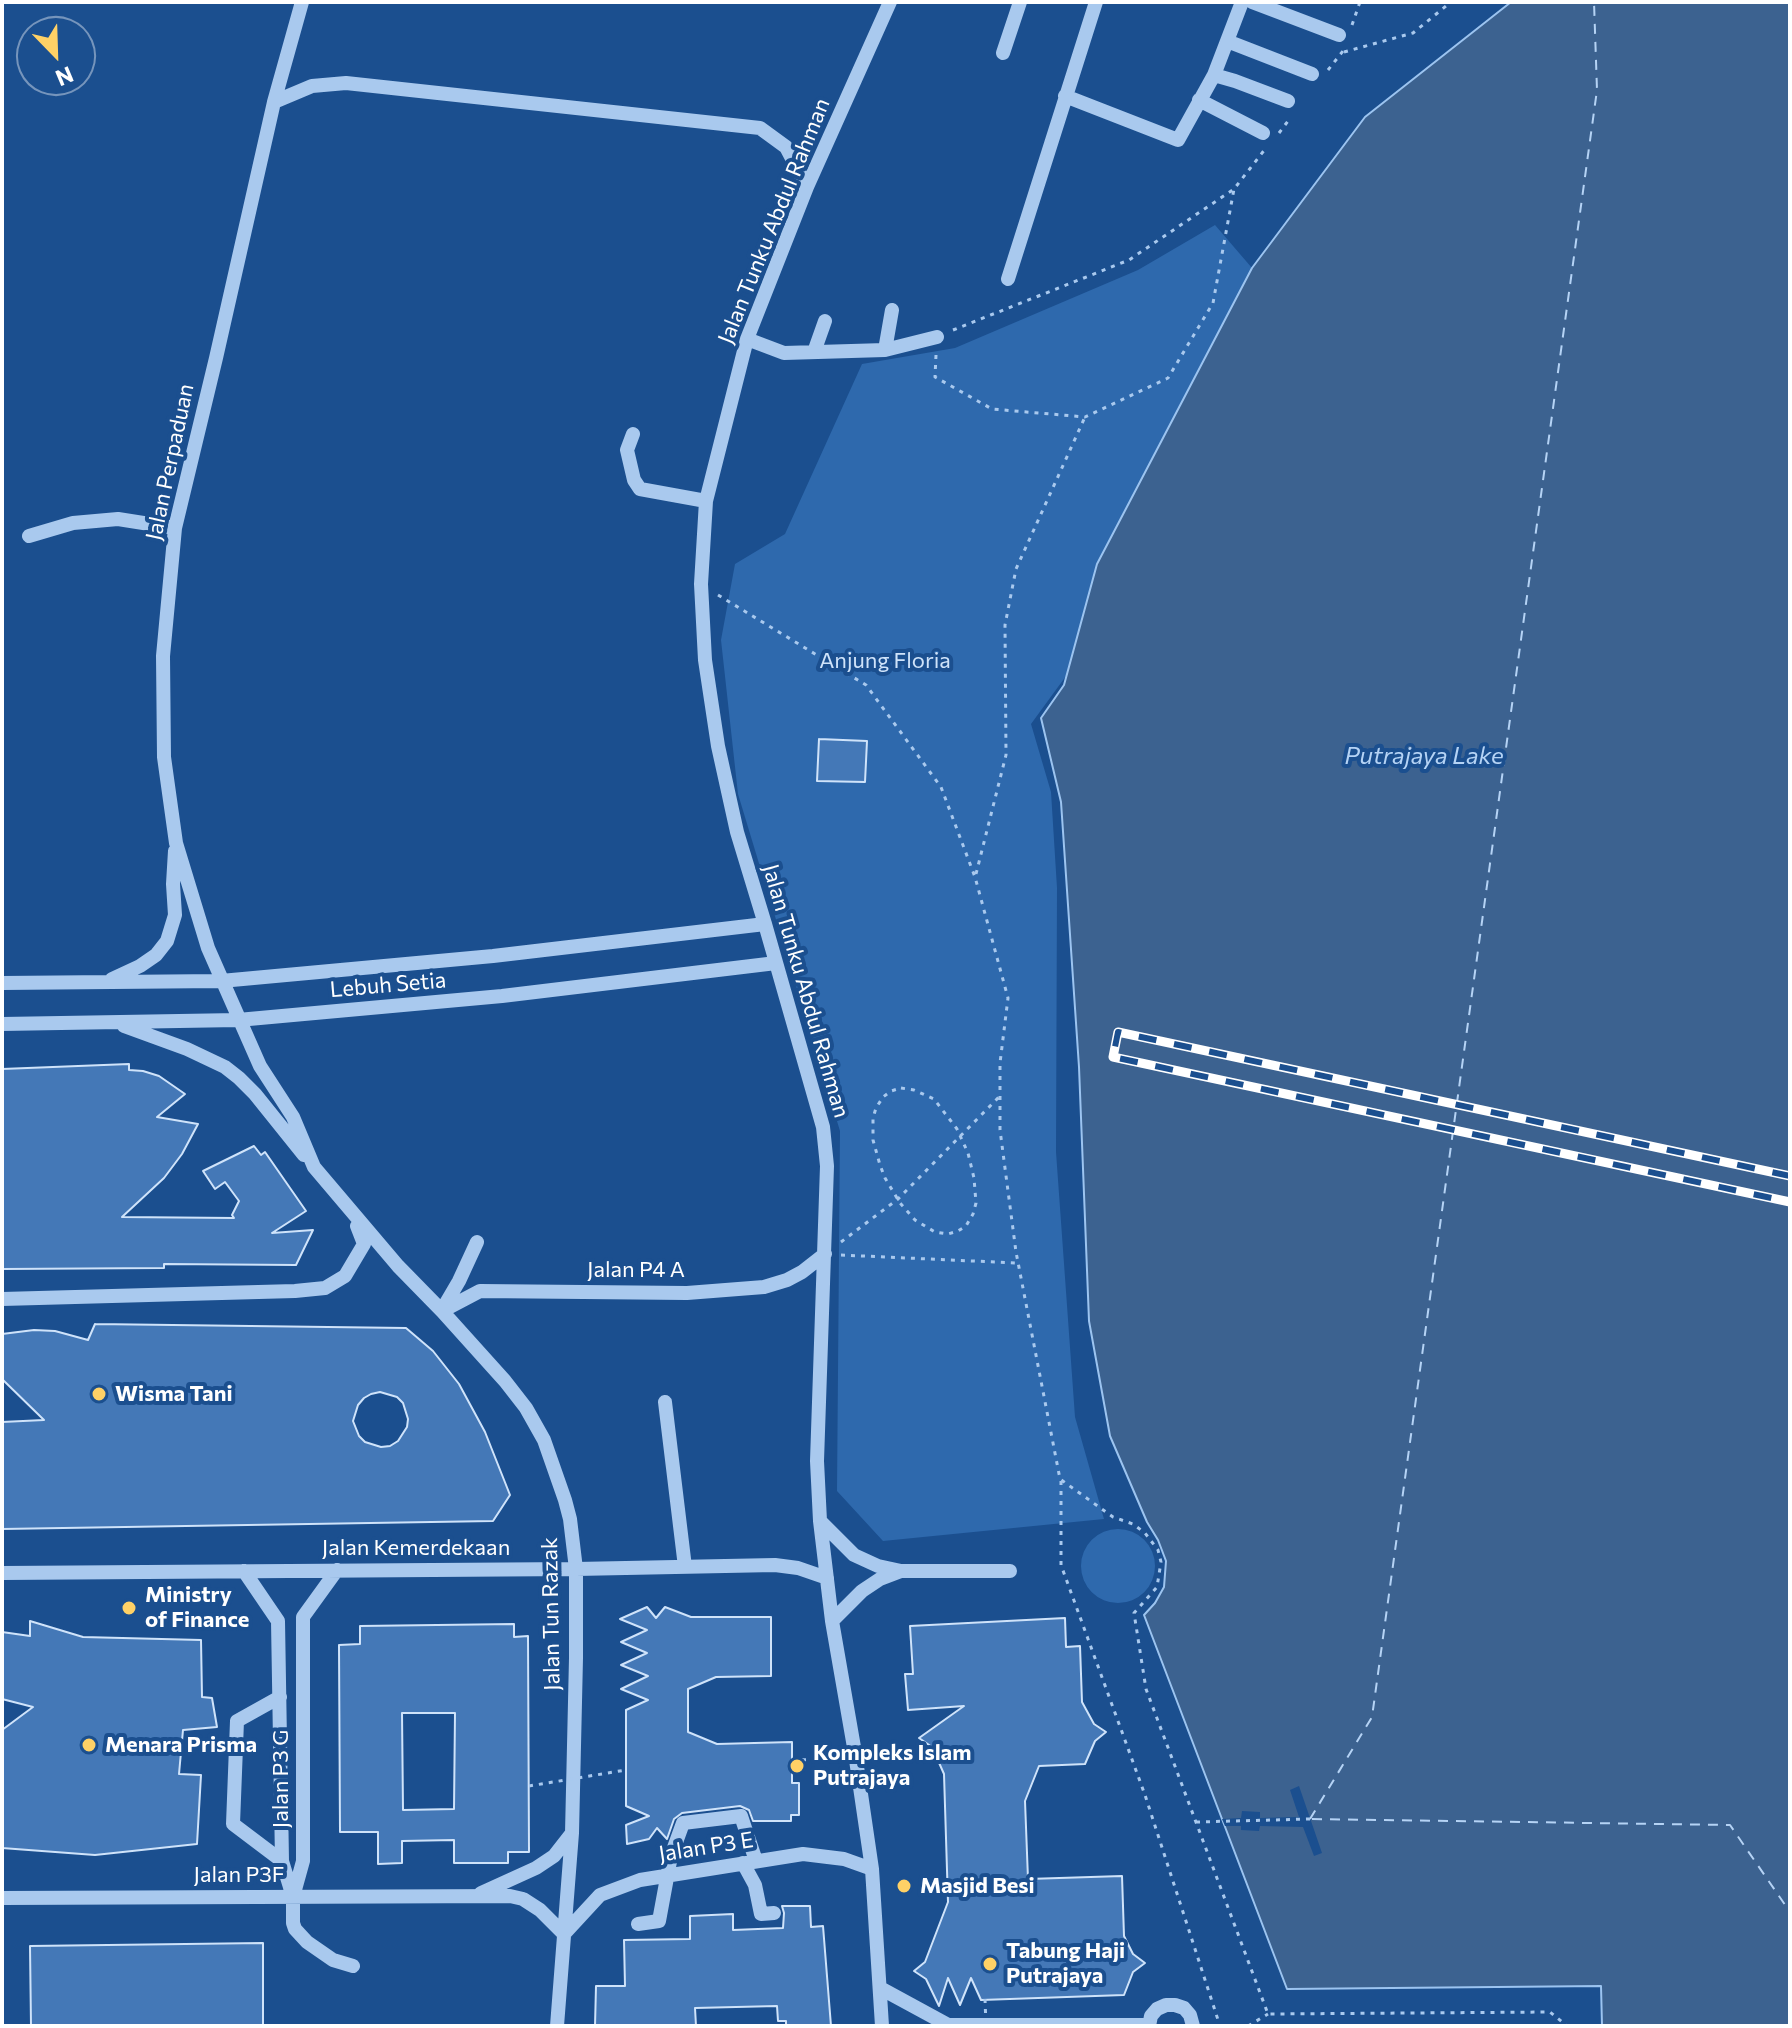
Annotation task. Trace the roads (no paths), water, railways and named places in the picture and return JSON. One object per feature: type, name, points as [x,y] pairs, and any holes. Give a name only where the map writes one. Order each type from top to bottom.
[{"type":"street","name":"Jalan Perpaduan","points":[[238,1020],[208,948],[176,843],[164,757],[163,656],[175,528],[274,102],[302,2]]},
{"type":"street","name":"Jalan Tunku Abdul Rahman","points":[[882,2026],[872,1869],[832,1621],[820,1521],[817,1461],[827,1166],[823,1127],[737,832],[718,746],[705,660],[701,584],[706,501],[747,339],[807,187],[890,2]]},
{"type":"street","points":[[1003,53],[1020,2]]},
{"type":"street","points":[[1008,279],[1096,2]]},
{"type":"street","points":[[1065,96],[1178,140],[1214,75],[1242,2]]},
{"type":"street","points":[[1252,2],[1346,34]]},
{"type":"street","points":[[1227,41],[1317,76]]},
{"type":"street","points":[[1214,75],[1235,81],[1291,108]]},
{"type":"street","points":[[274,102],[312,86],[346,83],[760,128],[786,147],[807,187]]},
{"type":"street","points":[[1199,100],[1263,133]]},
{"type":"street","points":[[885,350],[892,310]]},
{"type":"street","points":[[814,352],[825,321]]},
{"type":"street","points":[[747,339],[784,353],[885,350],[937,337]]},
{"type":"street","points":[[633,434],[627,450],[634,480],[640,489],[706,501]]},
{"type":"street","points":[[29,536],[73,523],[118,519],[175,528]]},
{"type":"street","points":[[104,983],[140,966],[156,955],[167,941],[175,915],[173,884],[176,843]]},
{"type":"street","name":"Lebuh Setia","points":[[2,983],[221,981],[493,956],[765,924]]},
{"type":"street","name":"Lebuh Setia","points":[[2,1024],[238,1020],[502,996],[776,963]]},
{"type":"street","name":"Jalan Tun Razak","points":[[238,1020],[260,1066],[293,1117],[314,1167],[526,1408],[544,1440],[567,1510],[576,1569],[576,1658],[572,1833],[557,2026]]},
{"type":"street","points":[[115,1023],[187,1049],[225,1067],[255,1094],[314,1167]]},
{"type":"street","points":[[2,1299],[325,1288],[345,1276],[364,1244],[352,1213]]},
{"type":"street","points":[[442,1311],[477,1242]]},
{"type":"street","name":"Jalan P4 A","points":[[442,1311],[480,1291],[687,1293],[764,1287],[795,1276],[825,1254]]},
{"type":"street","points":[[665,1402],[685,1567]]},
{"type":"street","points":[[820,1521],[859,1559],[901,1571],[1010,1571]]},
{"type":"street","name":"Jalan Kemerdekaan","points":[[2,1573],[775,1565],[806,1570],[827,1578]]},
{"type":"street","name":"Jalan P3 G","points":[[293,1897],[303,1861],[303,1617],[337,1570]]},
{"type":"street","name":"Jalan P3 G","points":[[244,1571],[278,1621],[282,1861],[293,1897]]},
{"type":"street","points":[[832,1621],[862,1591],[880,1579],[901,1571]]},
{"type":"street","points":[[280,1697],[237,1721],[233,1824],[282,1861]]},
{"type":"street","points":[[638,1924],[659,1921],[667,1875],[683,1823],[741,1816],[761,1914],[774,1913]]},
{"type":"street","name":"Jalan P3F","points":[[477,1895],[536,1868],[554,1856],[572,1833]]},
{"type":"street","name":"Jalan P3 E","points":[[564,1934],[600,1895],[640,1880],[803,1854],[844,1859],[872,1869]]},
{"type":"street","name":"Jalan P3F","points":[[2,1898],[510,1896],[523,1899],[540,1910],[564,1934]]},
{"type":"street","points":[[293,1897],[295,1929],[307,1942],[333,1960],[353,1966]]},
{"type":"street","points":[[880,1988],[948,2026],[1149,2026],[1151,2016],[1166,2005],[1184,2008],[1193,2026]]},
{"type":"water","name":"Putrajaya Lake","points":[[1511,2],[1790,2],[1790,2026],[1602,2026],[1601,1986],[1287,1989],[1144,1615],[1164,1587],[1166,1561],[1110,1436],[1089,1321],[1079,1067],[1061,802],[1041,718],[1064,685],[1097,564],[1252,268],[1365,117]]},
{"type":"railway","points":[[1790,1176],[1118,1032],[1113,1057],[1790,1202]]},
{"type":"place","name":"Wisma Tani","points":[[99,1394]]},
{"type":"place","name":"Ministry of Finance","points":[[129,1608]]},
{"type":"place","name":"Menara Prisma","points":[[89,1745]]},
{"type":"place","name":"Kompleks Islam Putrajaya","points":[[797,1766]]},
{"type":"place","name":"Masjid Besi","points":[[904,1886]]},
{"type":"place","name":"Tabung Haji Putrajaya","points":[[990,1964]]},
{"type":"park label","name":"Anjung Floria","points":[[885,661]]}]
